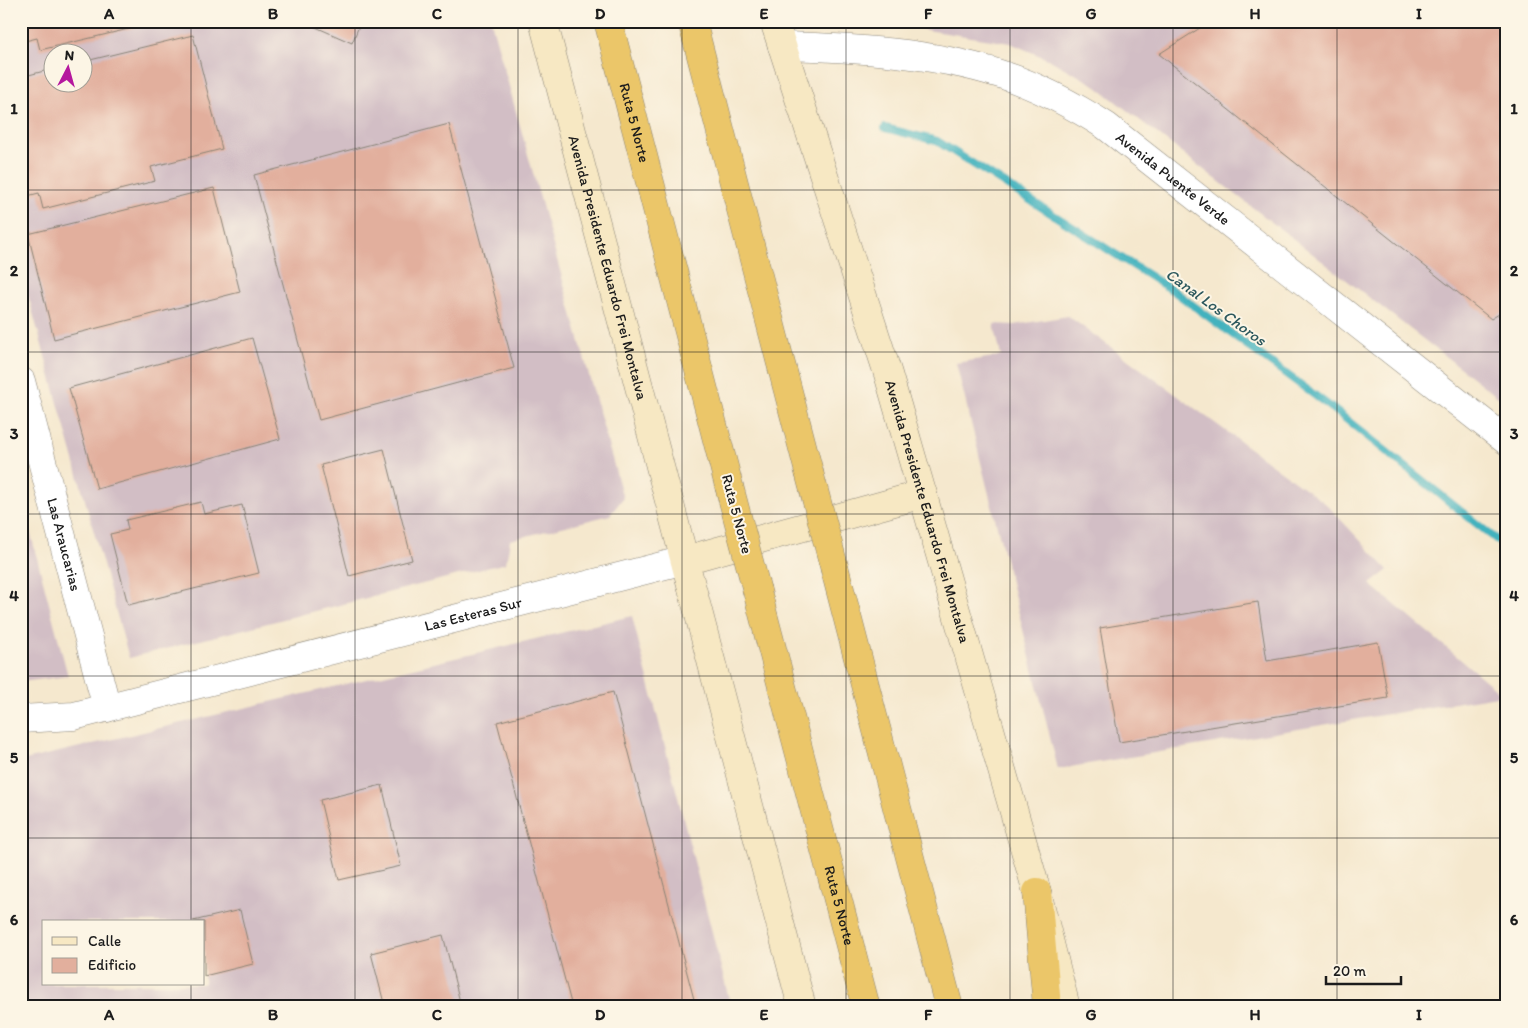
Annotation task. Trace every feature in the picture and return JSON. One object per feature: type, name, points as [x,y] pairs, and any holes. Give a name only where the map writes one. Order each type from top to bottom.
[{"type":"highway","name":"Ruta 5 Norte","points":[[608,21],[866,1007]]},
{"type":"highway","points":[[692,21],[949,1007]]},
{"type":"highway","points":[[1037,892],[1047,1007]]},
{"type":"main road","name":"Avenida Presidente Eduardo Frei Montalva","points":[[543,21],[802,1007]]},
{"type":"main road","name":"Avenida Presidente Eduardo Frei Montalva","points":[[778,34],[864,298],[1037,892],[1066,1007]]},
{"type":"main road","name":"Las Esteras Sur","points":[[685,560],[922,494]]},
{"type":"street","name":"Avenida Puente Verde","points":[[778,34],[838,48],[952,61],[1020,81],[1080,110],[1106,126],[1507,441]]},
{"type":"street","name":"Las Araucarias","points":[[21,381],[107,708]]},
{"type":"street","name":"Las Esteras Sur","points":[[21,719],[74,716],[685,560]]},
{"type":"shaded area","points":[[21,21],[491,21],[623,498],[610,515],[510,540],[506,563],[129,658],[21,270]]},
{"type":"shaded area","points":[[895,21],[1507,21],[1507,404],[1093,84],[1050,60],[1010,43],[901,26]]},
{"type":"shaded area","points":[[1068,316],[1326,504],[1388,570],[1370,584],[1503,695],[1058,769],[956,363],[1001,356],[994,324],[1014,325]]},
{"type":"shaded area","points":[[21,497],[68,676],[21,682]]},
{"type":"shaded area","points":[[632,616],[731,1007],[21,1007],[21,761]]},
{"type":"building","points":[[21,21],[158,21],[74,42],[42,42],[42,50],[40,50],[37,38],[21,42]]},
{"type":"building","points":[[302,21],[361,21],[352,43]]},
{"type":"building","points":[[1211,21],[1507,21],[1507,309],[1491,319],[1159,54]]},
{"type":"building","points":[[193,35],[222,149],[151,167],[155,181],[43,209],[39,193],[23,197],[21,77],[42,72],[42,92],[92,92],[92,60]]},
{"type":"building","points":[[449,124],[514,368],[319,420],[254,175]]},
{"type":"building","points":[[214,188],[240,292],[54,339],[28,234]]},
{"type":"building","points":[[252,338],[280,439],[97,489],[69,388]]},
{"type":"building","points":[[384,449],[412,560],[349,576],[321,465]]},
{"type":"building","points":[[201,502],[204,514],[242,505],[259,573],[128,605],[110,534],[128,530],[126,520]]},
{"type":"building","points":[[1258,602],[1267,661],[1378,642],[1388,698],[1119,742],[1100,628]]},
{"type":"building","points":[[613,692],[696,1007],[572,1007],[497,722]]},
{"type":"building","points":[[382,785],[401,866],[339,880],[320,800]]},
{"type":"building","points":[[240,910],[253,964],[205,976],[205,920],[197,920]]},
{"type":"building","points":[[443,935],[461,1006],[385,1007],[371,953]]},
{"type":"waterway","name":"Canal Los Choros","points":[[885,128],[937,141],[1175,292],[1332,408],[1507,548]]}]
